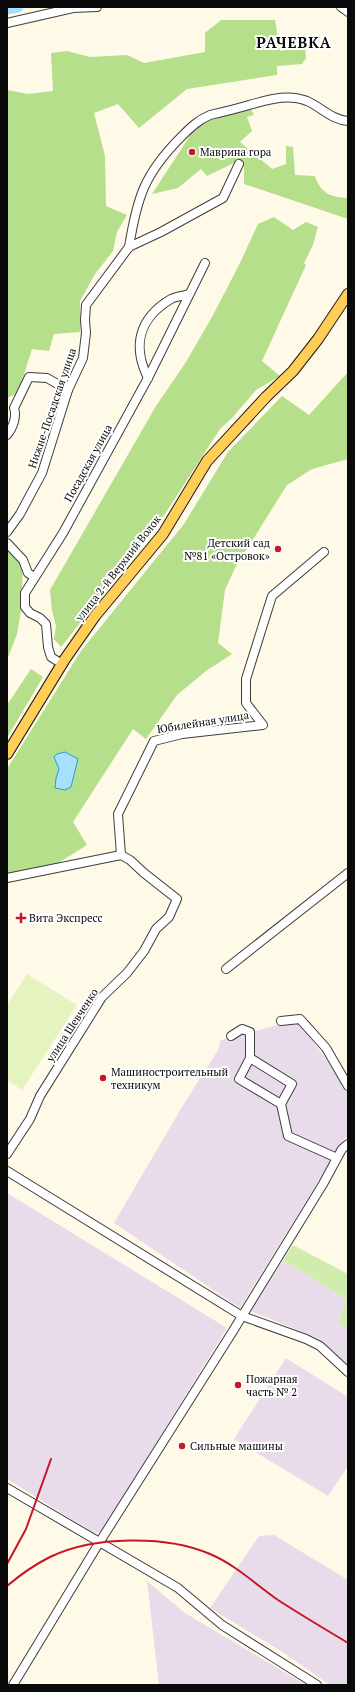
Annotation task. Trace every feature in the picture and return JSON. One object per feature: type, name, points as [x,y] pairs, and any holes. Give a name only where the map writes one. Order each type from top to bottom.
[{"type":"main road","name":"улица 2-й Верхний Волок","points":[[7,754],[62,664],[95,616],[163,534],[207,461],[266,397],[293,371],[318,339],[348,294]]},
{"type":"street","points":[[7,23],[73,8],[97,7]]},
{"type":"street","points":[[341,7],[348,12]]},
{"type":"street","points":[[129,247],[139,198],[146,181],[156,164],[168,150],[202,118],[281,97],[296,98],[307,101],[342,121],[348,121]]},
{"type":"street","name":"Нижне-Посадская улица","points":[[7,532],[20,514],[42,473],[68,390],[83,358],[86,333],[86,305],[129,247],[161,232],[223,198],[239,164]]},
{"type":"street","name":"Посадская улица","points":[[62,664],[51,657],[48,647],[46,624],[40,618],[30,613],[25,607],[25,593],[63,533],[148,378],[205,263]]},
{"type":"street","points":[[148,378],[139,355],[143,328],[151,314],[172,298],[189,294]]},
{"type":"street","points":[[7,435],[11,430],[16,413],[14,408],[29,377],[47,378],[68,390]]},
{"type":"street","points":[[7,544],[22,560],[28,573],[34,577]]},
{"type":"street","name":"Юбилейная улица","points":[[121,854],[118,814],[154,741],[182,734],[263,725],[246,704],[246,679],[272,596],[324,552]]},
{"type":"street","points":[[7,878],[121,854]]},
{"type":"street","name":"улица Шевченко","points":[[7,1154],[30,1119],[40,1096],[102,997],[127,973],[144,951],[156,929],[169,917],[177,899],[121,854]]},
{"type":"street","points":[[226,969],[348,873]]},
{"type":"street","points":[[281,1021],[300,1019],[326,1048],[348,1086]]},
{"type":"street","points":[[231,1036],[242,1029],[250,1032],[250,1058],[239,1079],[281,1104]]},
{"type":"street","points":[[250,1058],[292,1084],[281,1104],[288,1136],[337,1158]]},
{"type":"street","points":[[13,1685],[99,1543],[242,1316],[323,1184],[342,1149],[348,1144]]},
{"type":"street","points":[[7,1171],[242,1316],[306,1339],[320,1346],[348,1372]]},
{"type":"street","points":[[7,1488],[178,1588],[222,1625],[317,1685]]},
{"type":"shaded area","points":[[297,1020],[348,1089],[348,1136],[345,1138],[240,1308],[114,1223],[182,1107],[218,1050],[221,1040]]},
{"type":"shaded area","points":[[7,1193],[227,1328],[101,1532],[94,1533],[7,1479]]},
{"type":"shaded area","points":[[283,1260],[346,1299],[338,1325],[348,1327],[348,1365],[317,1338],[251,1311]]},
{"type":"shaded area","points":[[286,1358],[348,1397],[348,1466],[328,1496],[234,1439]]},
{"type":"shaded area","points":[[274,1535],[348,1580],[348,1685],[330,1685],[284,1653],[210,1608],[259,1536]]},
{"type":"shaded area","points":[[147,1581],[185,1613],[306,1685],[159,1685]]},
{"type":"green space","points":[[221,20],[275,20],[280,51],[305,46],[306,58],[302,64],[277,66],[277,75],[187,89],[139,128],[118,104],[94,113],[105,156],[106,206],[127,215],[117,232],[113,251],[95,274],[80,301],[80,332],[54,334],[49,351],[32,349],[18,393],[7,398],[7,90],[28,94],[53,91],[51,53],[67,51],[90,57],[127,55],[144,63],[205,52],[205,33]]},
{"type":"green space","points":[[251,109],[254,115],[247,117],[252,131],[240,142],[272,169],[286,164],[286,146],[293,147],[295,175],[315,176],[320,187],[327,193],[337,197],[348,198],[348,219],[244,184],[244,167],[238,161],[207,176],[201,169],[178,188],[152,194],[199,122]]},
{"type":"green space","points":[[274,217],[293,230],[306,222],[318,227],[313,245],[304,263],[306,265],[262,361],[280,376],[256,390],[231,419],[220,429],[165,514],[61,647],[54,639],[56,626],[52,611],[50,590],[156,406],[186,362],[212,317],[258,224]]},
{"type":"green space","points":[[348,372],[348,459],[312,469],[287,485],[235,568],[225,590],[218,643],[232,654],[206,671],[177,695],[146,739],[133,729],[73,822],[87,845],[58,863],[22,873],[7,875],[7,769],[81,651],[184,524],[228,452],[282,396],[309,415]]},
{"type":"green space","points":[[7,548],[23,565],[21,611],[17,634],[7,660]]},
{"type":"green space","points":[[31,669],[43,677],[7,738],[7,705]]},
{"type":"green space","points":[[27,974],[77,1005],[22,1090],[7,1080],[7,1005]]},
{"type":"green space","points":[[293,1245],[348,1274],[348,1327],[338,1325],[346,1299],[283,1260]]},
{"type":"water","points":[[65,752],[78,759],[71,787],[65,790],[55,788],[59,769],[54,757],[57,754]]},
{"type":"waterway","name":"РАЧЕВКА","points":[[7,9],[18,7]]},
{"type":"railway","points":[[7,1564],[26,1529],[51,1459]]},
{"type":"railway","points":[[7,1586],[38,1563],[67,1550],[87,1545],[130,1540],[172,1544],[192,1548],[219,1558],[237,1569],[278,1600],[348,1643]]},
{"type":"place","name":"Маврина гора","points":[[192,152]]},
{"type":"place","name":"Детский сад №81 «Островок»","points":[[278,549]]},
{"type":"place","name":"Вита Экспресс","points":[[21,918]]},
{"type":"place","name":"Машиностроительный техникум","points":[[103,1078]]},
{"type":"place","name":"Пожарная часть № 2","points":[[238,1385]]},
{"type":"place","name":"Сильные машины","points":[[182,1446]]},
{"type":"district","name":"РАЧЕВКА","points":[[294,42]]}]
